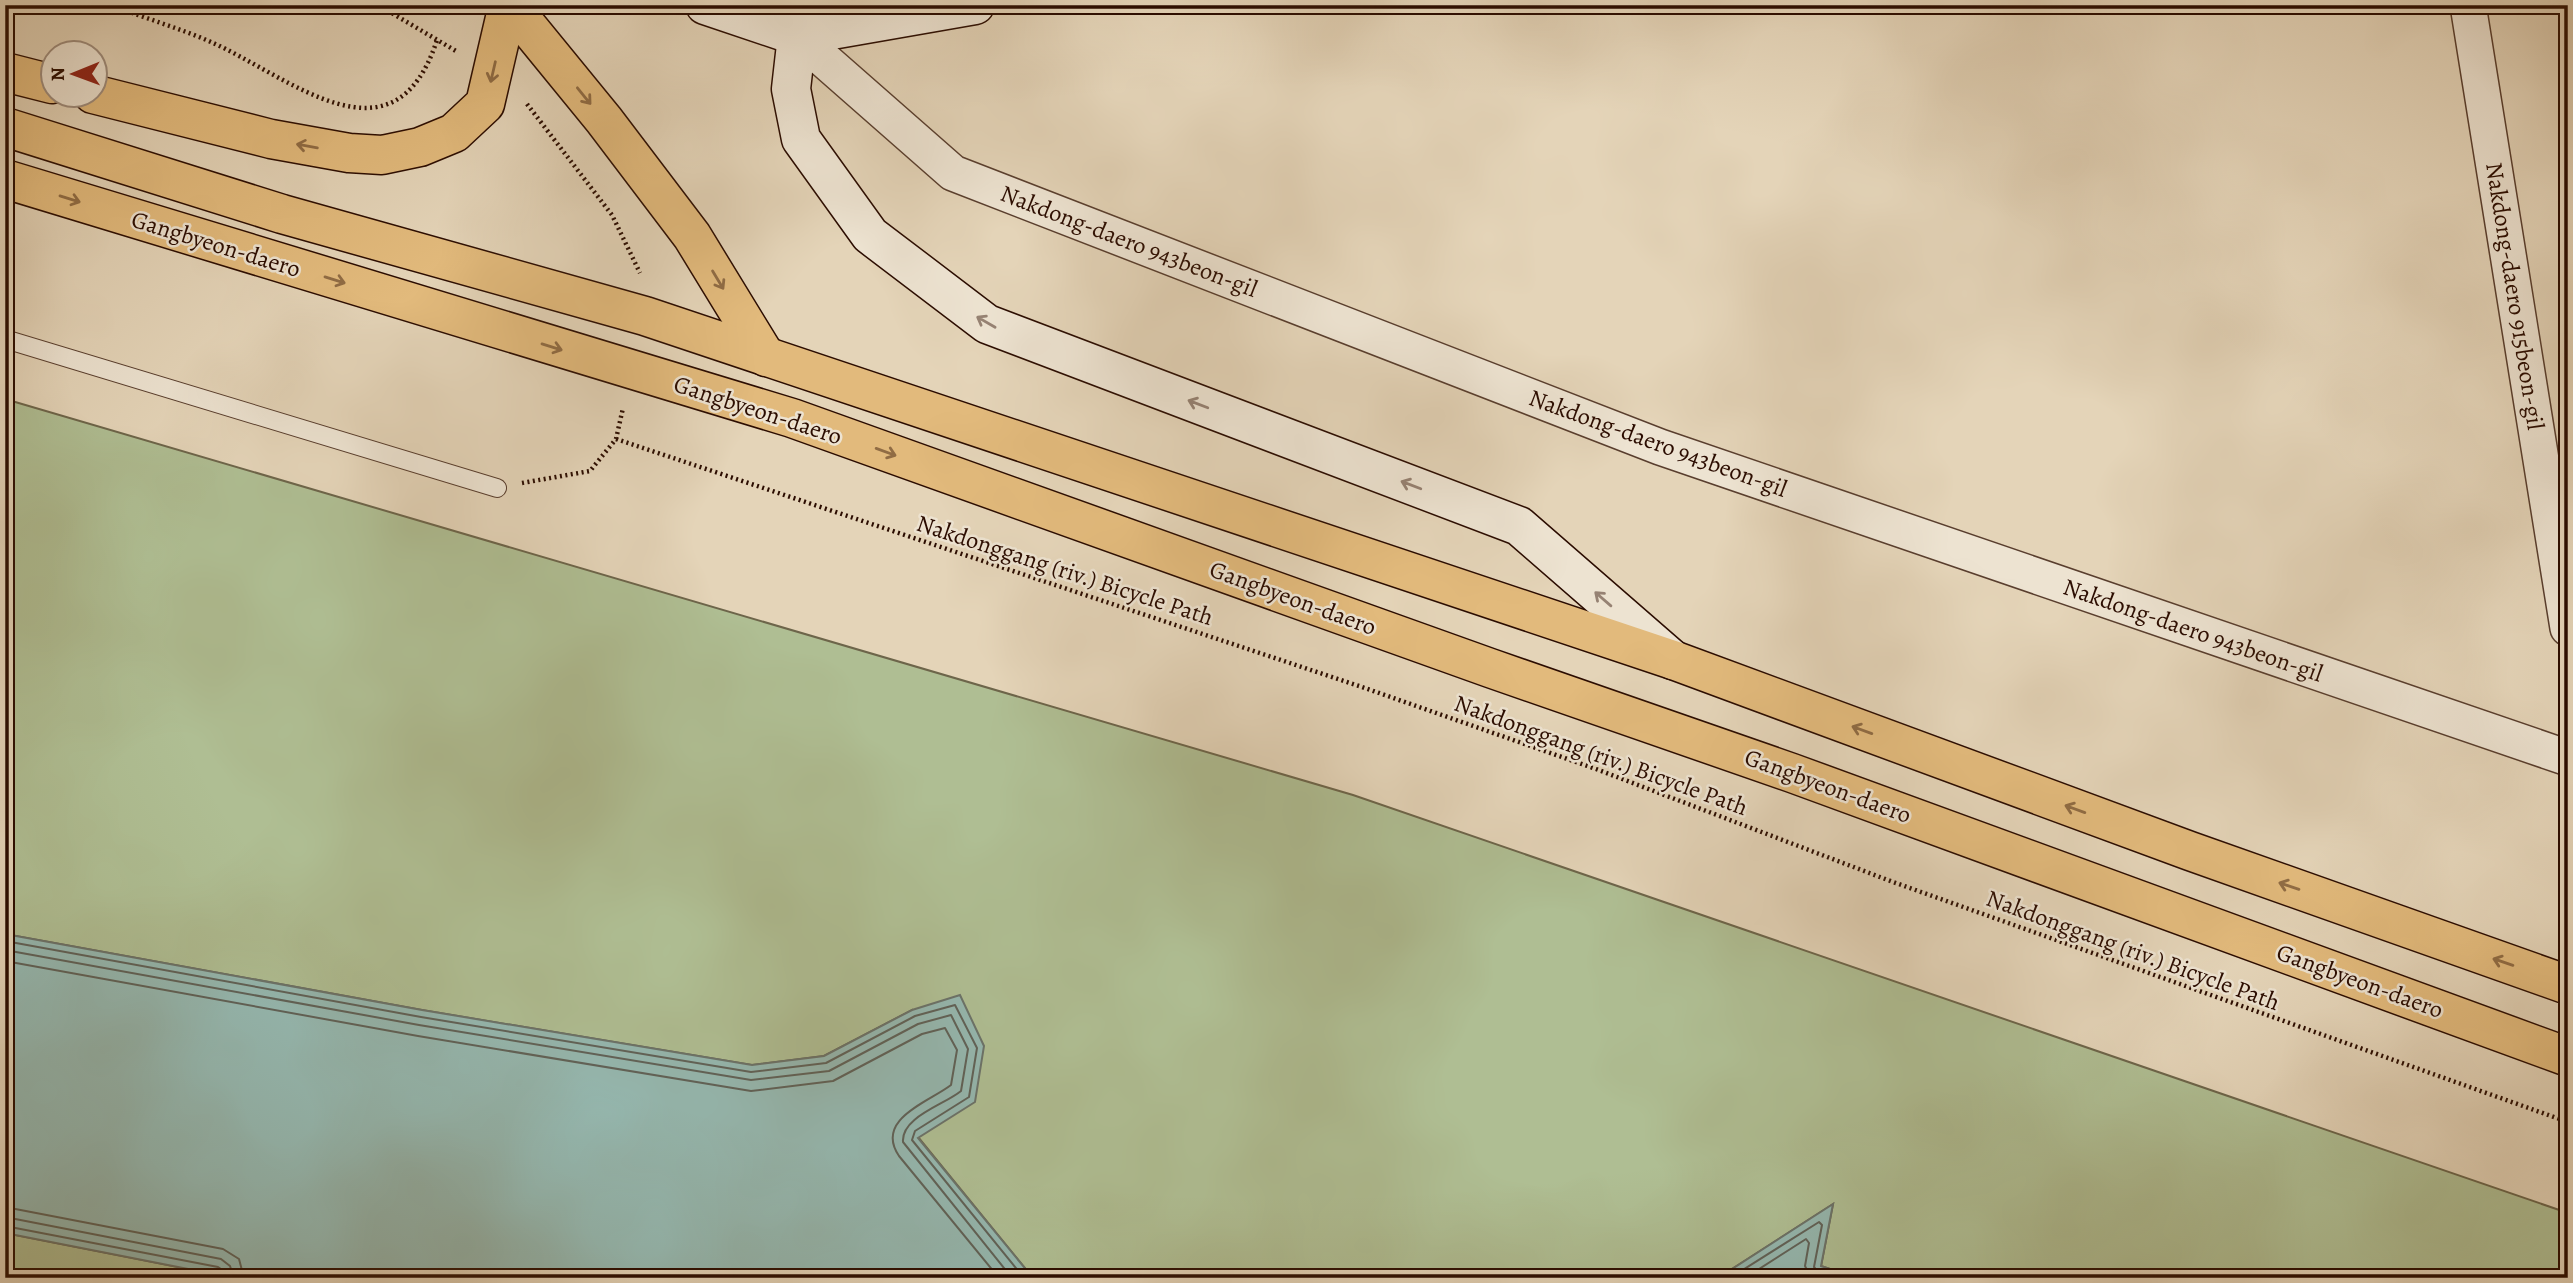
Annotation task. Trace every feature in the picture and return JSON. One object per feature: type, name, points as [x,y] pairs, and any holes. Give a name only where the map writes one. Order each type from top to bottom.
[{"type":"highway","points":[[108,98],[271,139],[349,153],[382,155],[419,147],[454,133],[485,104],[509,5]]},
{"type":"highway","points":[[509,5],[604,120],[692,236],[766,357]]},
{"type":"highway","points":[[5,72],[38,80]]},
{"type":"highway","name":"Gangbyeon-daero","points":[[5,127],[282,214],[645,316],[1673,660],[2190,851],[2568,985]]},
{"type":"highway","name":"Gangbyeon-daero","points":[[5,179],[792,418],[1792,773],[2568,1057]]},
{"type":"main road","points":[[705,5],[803,21],[975,5]]},
{"type":"main road","points":[[803,21],[791,89],[801,139],[870,235],[987,324],[1519,526],[1673,660]]},
{"type":"street","name":"Nakdong-daero 915beon-gil","points":[[2468,5],[2568,628]]},
{"type":"street","name":"Nakdong-daero 943beon-gil","points":[[803,21],[953,173],[1660,447],[2568,758]]},
{"type":"lane","points":[[5,339],[497,488]]},
{"type":"path","points":[[111,5],[212,42],[293,86],[356,110],[378,107],[404,95],[418,82],[429,64],[437,40],[378,5]]},
{"type":"path","points":[[522,98],[612,215],[639,266]]},
{"type":"path","name":"Nakdonggang (riv.) Bicycle Path","points":[[497,488],[590,471],[616,439],[1362,687],[1596,769],[1893,882],[2568,1122]]},
{"type":"green space","points":[[5,399],[1353,795],[2568,1213],[2568,1278],[1857,1278],[1821,1266],[1833,1204],[1718,1278],[1033,1278],[918,1137],[912,1010],[824,1056],[752,1065],[422,1010],[5,934]]},
{"type":"green space","points":[[5,1233],[234,1278],[5,1278]]},
{"type":"water","points":[[5,934],[422,1010],[752,1065],[824,1056],[912,1010],[960,995],[984,1046],[975,1102],[918,1138],[1033,1278],[234,1278],[5,1233]]},
{"type":"water","points":[[1833,1204],[1821,1266],[1857,1278],[1718,1278]]}]
